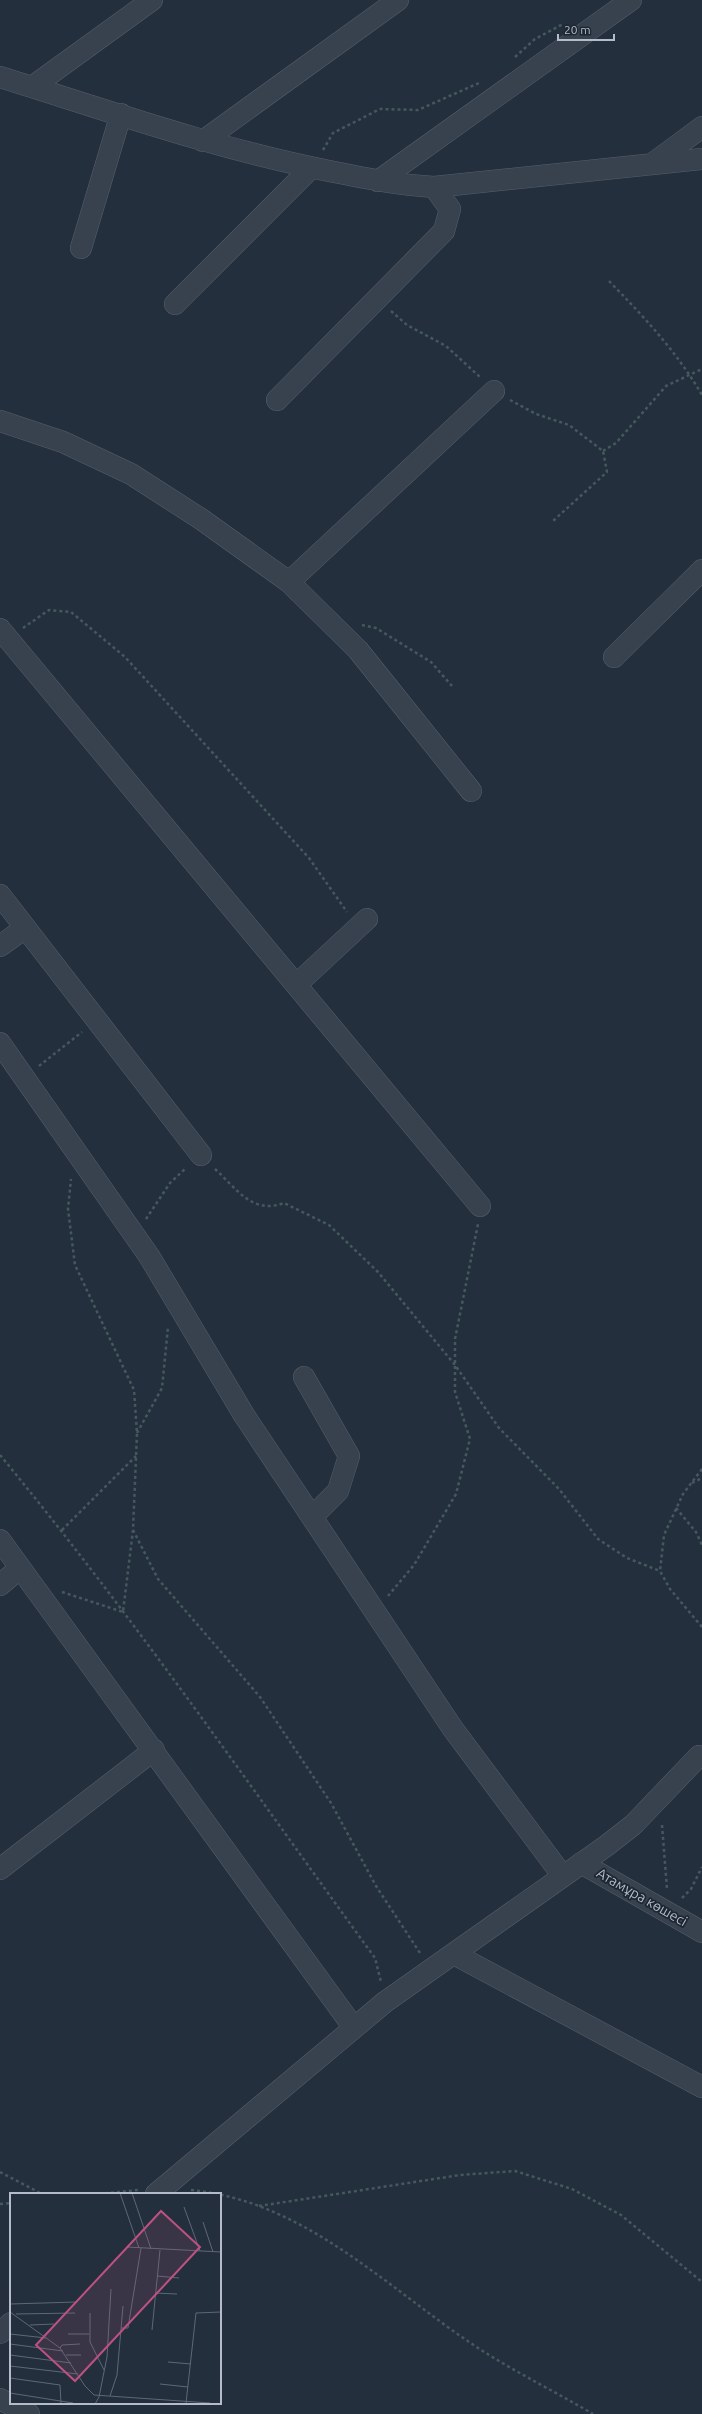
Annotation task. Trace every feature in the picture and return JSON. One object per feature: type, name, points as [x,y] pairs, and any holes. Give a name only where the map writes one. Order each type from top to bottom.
[{"type":"street","points":[[32,87],[152,0]]},
{"type":"street","points":[[203,141],[398,0]]},
{"type":"street","points":[[378,181],[631,0]]},
{"type":"street","points":[[0,77],[203,141],[269,159],[403,186],[434,186],[650,166],[702,159]]},
{"type":"street","points":[[81,248],[121,114]]},
{"type":"street","points":[[650,166],[702,128]]},
{"type":"street","points":[[175,304],[311,168]]},
{"type":"street","points":[[277,400],[444,232],[450,209],[434,186]]},
{"type":"street","points":[[289,582],[494,391]]},
{"type":"street","points":[[0,421],[64,442],[131,474],[201,519],[289,582],[358,650],[471,790]]},
{"type":"street","points":[[614,657],[702,570]]},
{"type":"street","points":[[4,634],[480,1206]]},
{"type":"street","points":[[0,895],[200,1155]]},
{"type":"street","points":[[296,985],[363,923]]},
{"type":"street","points":[[0,946],[25,928]]},
{"type":"street","points":[[0,1043],[135,1236],[244,1415],[453,1729],[562,1875]]},
{"type":"street","points":[[304,1377],[349,1456],[338,1491],[312,1517]]},
{"type":"street","points":[[0,1540],[154,1750],[354,2028]]},
{"type":"street","points":[[0,1585],[20,1568]]},
{"type":"street","points":[[0,1869],[154,1750]]},
{"type":"street","points":[[160,2191],[385,2002],[431,1971],[633,1825],[699,1756]]},
{"type":"street","name":"Атамұра көшесі","points":[[581,1863],[702,1932]]},
{"type":"street","points":[[454,1954],[702,2088]]},
{"type":"street","points":[[0,2333],[10,2324]]},
{"type":"street","points":[[0,2399],[29,2414]]},
{"type":"path","points":[[511,60],[534,39],[560,24],[568,24]]},
{"type":"path","points":[[311,168],[333,133],[360,119],[380,110],[418,110],[486,79]]},
{"type":"path","points":[[610,281],[658,331],[690,375],[702,395]]},
{"type":"path","points":[[378,298],[407,325],[446,346],[494,391],[536,414],[569,425],[603,451],[607,472],[553,521]]},
{"type":"path","points":[[603,451],[616,443],[666,386],[702,369]]},
{"type":"path","points":[[4,634],[49,610],[71,612],[125,658],[309,858],[363,923]]},
{"type":"path","points":[[361,625],[376,628],[431,662],[452,686]]},
{"type":"path","points":[[24,1077],[97,1020]]},
{"type":"path","points":[[74,1149],[68,1209],[75,1265],[134,1390],[137,1433],[133,1530],[123,1612]]},
{"type":"path","points":[[135,1236],[170,1183],[200,1155],[250,1203],[272,1208],[284,1203],[329,1225],[378,1272],[455,1365],[499,1428],[559,1489],[598,1539],[627,1558],[660,1571]]},
{"type":"path","points":[[375,1612],[414,1565],[456,1494],[470,1439],[455,1392],[455,1339],[477,1236],[480,1206]]},
{"type":"path","points":[[137,1433],[162,1388],[168,1326]]},
{"type":"path","points":[[0,1455],[62,1530],[375,1958],[385,2002]]},
{"type":"path","points":[[62,1530],[136,1456]]},
{"type":"path","points":[[702,1469],[676,1508],[664,1535],[660,1571],[670,1589],[702,1627]]},
{"type":"path","points":[[692,1483],[702,1478]]},
{"type":"path","points":[[676,1508],[696,1532],[702,1546]]},
{"type":"path","points":[[133,1530],[158,1580],[260,1697],[331,1803],[376,1886],[431,1971]]},
{"type":"path","points":[[59,1591],[123,1612]]},
{"type":"path","points":[[662,1824],[666,1863],[668,1912]]},
{"type":"path","points":[[668,1912],[691,1889],[702,1867]]},
{"type":"path","points":[[0,2172],[40,2193]]},
{"type":"path","points":[[257,2206],[460,2175],[515,2172],[572,2189],[621,2214],[702,2282]]},
{"type":"path","points":[[119,2193],[160,2191],[219,2193]]},
{"type":"path","points":[[221,2194],[271,2210],[343,2249],[475,2346],[593,2414]]},
{"type":"path","points":[[0,2204],[10,2203]]}]
